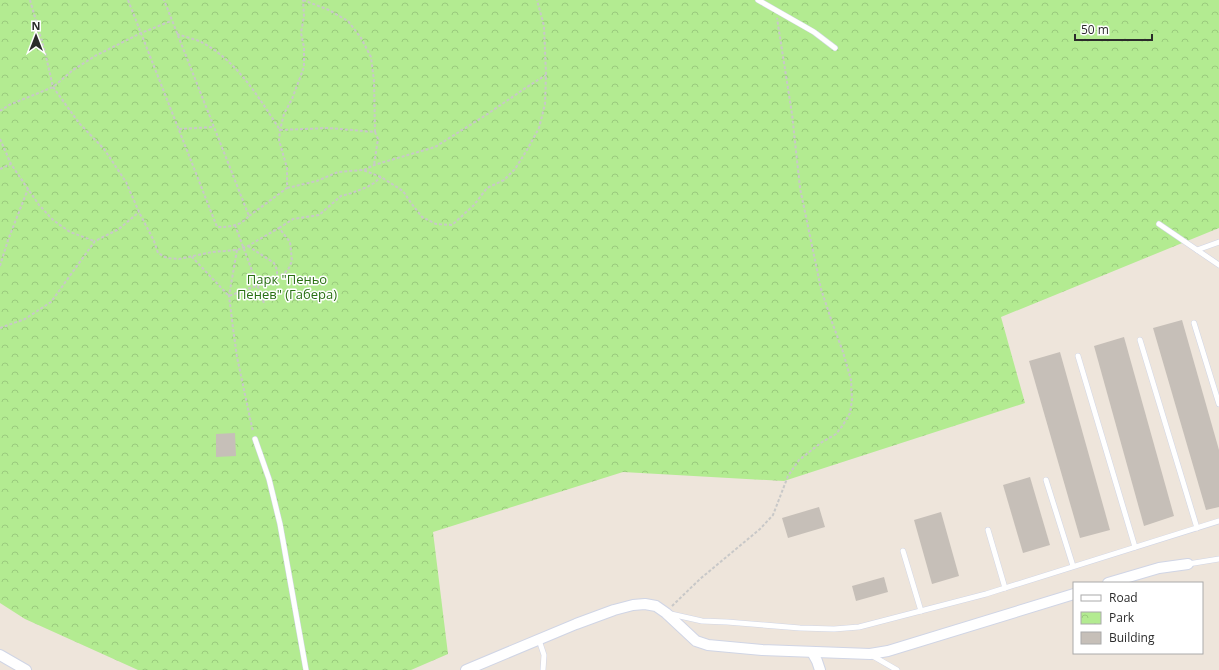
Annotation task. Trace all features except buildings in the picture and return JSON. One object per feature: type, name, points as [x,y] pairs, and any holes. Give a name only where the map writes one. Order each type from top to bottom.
[{"type":"street","points":[[1111,582],[1159,568],[1188,564]]},
{"type":"street","points":[[466,670],[576,624],[614,610],[633,605],[646,604],[656,606],[666,613],[696,641],[708,645],[762,650],[870,654],[888,651],[1073,594]]},
{"type":"street","points":[[812,652],[817,660],[820,670]]},
{"type":"street","points":[[0,655],[26,670]]},
{"type":"lane","points":[[758,0],[814,32],[835,48]]},
{"type":"lane","points":[[1159,224],[1219,265]]},
{"type":"lane","points":[[1197,250],[1219,242]]},
{"type":"lane","points":[[1194,323],[1219,404]]},
{"type":"lane","points":[[1140,340],[1196,528]]},
{"type":"lane","points":[[1078,356],[1135,547]]},
{"type":"lane","points":[[255,439],[270,479],[280,524],[306,670]]},
{"type":"lane","points":[[1046,480],[1073,566]]},
{"type":"lane","points":[[666,613],[702,621],[800,628],[834,629],[858,627],[1005,588],[1219,521]]},
{"type":"lane","points":[[988,530],[1005,588]]},
{"type":"lane","points":[[903,551],[921,611]]},
{"type":"lane","points":[[1188,564],[1219,559]]},
{"type":"lane","points":[[539,640],[544,655],[543,670]]},
{"type":"lane","points":[[870,654],[897,670]]},
{"type":"path","points":[[34,0],[30,0],[46,52],[53,87],[79,123],[104,149],[114,163],[126,182],[154,241],[158,253],[167,258],[179,259],[212,252],[244,248],[293,219],[319,215],[341,196],[367,187],[381,177]]},
{"type":"path","points":[[128,0],[217,227],[235,225],[244,222],[248,216],[287,188],[317,181],[338,172],[363,170],[374,165],[435,147],[546,75]]},
{"type":"path","points":[[164,0],[248,216]]},
{"type":"path","points":[[287,188],[287,168],[279,140],[284,114],[292,99],[304,67],[304,47],[301,33],[304,16],[303,0],[329,10],[348,21],[361,38],[371,57],[374,81],[375,132],[378,139],[374,165]]},
{"type":"path","points":[[363,170],[381,177],[403,191],[411,204],[422,217],[436,224],[452,225],[474,204],[487,188],[504,180],[515,169],[539,128],[545,104],[546,75],[544,26],[537,0]]},
{"type":"path","points":[[666,613],[700,579],[760,530],[773,515],[788,476],[799,460],[822,442],[836,434],[850,413],[852,400],[851,380],[821,289],[800,188],[792,114],[775,9]]},
{"type":"path","points":[[0,111],[9,105],[53,87],[73,70],[95,56],[141,33],[171,21]]},
{"type":"path","points":[[177,34],[203,43],[225,58],[248,83],[280,130]]},
{"type":"path","points":[[179,129],[214,127]]},
{"type":"path","points":[[280,130],[328,128],[375,132]]},
{"type":"path","points":[[0,138],[11,164],[39,205],[53,220],[70,232],[95,241]]},
{"type":"path","points":[[0,169],[11,164]]},
{"type":"path","points":[[0,266],[8,240],[28,189]]},
{"type":"path","points":[[0,328],[25,319],[51,302],[95,241],[119,229],[139,212]]},
{"type":"path","points":[[235,225],[264,303]]},
{"type":"path","points":[[229,296],[277,278],[288,270],[292,261],[290,242],[279,228]]},
{"type":"path","points":[[248,246],[274,263],[277,270],[277,278]]},
{"type":"path","points":[[237,250],[229,296],[237,357],[255,439]]},
{"type":"path","points":[[192,257],[229,296]]},
{"type":"green space","name":"Парк \"Пеньо Пенев\" (Габера)","points":[[0,0],[1219,0],[1219,228],[1001,317],[1025,403],[784,481],[623,472],[433,532],[448,654],[411,670],[138,670],[25,619],[0,603]]}]
